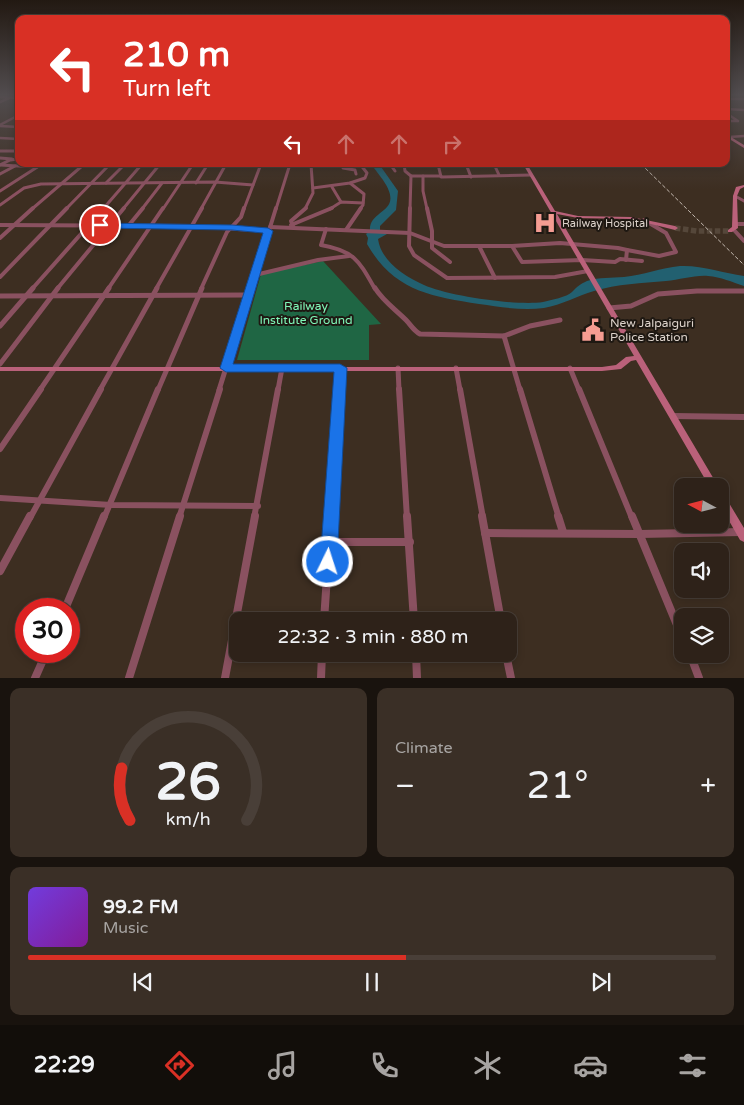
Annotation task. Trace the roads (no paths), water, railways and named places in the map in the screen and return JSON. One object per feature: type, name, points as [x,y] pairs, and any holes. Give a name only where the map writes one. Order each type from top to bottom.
[{"type":"main road","points":[[730,137],[744,147]]},
{"type":"main road","points":[[738,143],[744,143]]},
{"type":"main road","points":[[527,167],[709,478]]},
{"type":"main road","points":[[732,230],[736,224],[735,196],[738,188],[744,186]]},
{"type":"main road","points":[[553,212],[573,217],[622,217],[644,220],[675,228]]},
{"type":"main road","points":[[560,224],[573,217]]},
{"type":"main road","points":[[0,368],[613,368],[621,366],[631,358],[639,358]]},
{"type":"main road","points":[[729,512],[742,534]]},
{"type":"street","points":[[0,126],[15,127]]},
{"type":"street","points":[[0,130],[7,127]]},
{"type":"street","points":[[730,136],[744,136]]},
{"type":"street","points":[[0,138],[15,139]]},
{"type":"street","points":[[0,151],[15,151]]},
{"type":"street","points":[[0,158],[12,159]]},
{"type":"street","points":[[0,165],[12,159]]},
{"type":"street","points":[[0,165],[15,166]]},
{"type":"street","points":[[0,174],[15,166]]},
{"type":"street","points":[[1,190],[38,167]]},
{"type":"street","points":[[0,238],[60,183],[81,167]]},
{"type":"street","points":[[0,277],[107,167]]},
{"type":"street","points":[[106,183],[122,167]]},
{"type":"street","points":[[0,326],[139,167]]},
{"type":"street","points":[[0,364],[51,297],[158,167]]},
{"type":"street","points":[[0,448],[191,167]]},
{"type":"street","points":[[196,183],[206,167]]},
{"type":"street","points":[[0,571],[224,167]]},
{"type":"street","points":[[70,598],[111,505],[198,296],[227,232],[240,217],[260,167]]},
{"type":"street","points":[[130,678],[289,167]]},
{"type":"street","points":[[293,226],[291,222],[308,206],[313,188],[311,167]]},
{"type":"street","points":[[343,167],[354,170],[356,174]]},
{"type":"street","points":[[313,188],[350,183],[367,176],[362,167]]},
{"type":"street","points":[[392,167],[395,171]]},
{"type":"street","points":[[404,167],[405,171],[411,176],[531,175]]},
{"type":"street","points":[[439,167],[441,176]]},
{"type":"street","points":[[467,167],[470,177]]},
{"type":"street","points":[[495,167],[499,175]]},
{"type":"street","points":[[411,176],[409,246],[414,255],[447,278],[554,277],[589,273]]},
{"type":"street","points":[[423,176],[423,191],[432,231],[434,250],[450,262]]},
{"type":"street","points":[[1,190],[18,189],[31,184],[60,183],[145,184],[216,182],[253,185]]},
{"type":"street","points":[[129,225],[162,183]]},
{"type":"street","points":[[346,230],[363,203],[364,194],[350,183]]},
{"type":"street","points":[[332,186],[341,202]]},
{"type":"street","points":[[0,205],[18,189]]},
{"type":"street","points":[[735,196],[744,201]]},
{"type":"street","points":[[293,226],[341,202],[363,203]]},
{"type":"street","points":[[0,225],[129,225],[269,229],[293,226],[410,233],[444,246],[512,246],[560,243],[618,248],[661,256],[675,254],[675,249],[666,233],[644,220]]},
{"type":"street","points":[[736,224],[744,224]]},
{"type":"street","points":[[326,228],[321,245],[337,248],[358,260],[380,296],[408,322],[413,330],[420,334],[504,336],[530,326],[560,320]]},
{"type":"street","points":[[732,230],[744,241]]},
{"type":"street","points":[[479,246],[495,278]]},
{"type":"street","points":[[512,246],[522,262],[642,261]]},
{"type":"street","points":[[626,260],[627,250]]},
{"type":"street","points":[[255,275],[318,260],[349,256]]},
{"type":"street","points":[[609,308],[630,306],[658,294],[697,291],[744,291]]},
{"type":"street","points":[[0,296],[248,296]]},
{"type":"street","points":[[504,336],[563,532]]},
{"type":"street","points":[[225,678],[282,368]]},
{"type":"street","points":[[325,612],[340,368]]},
{"type":"street","points":[[398,368],[414,612]]},
{"type":"street","points":[[456,368],[499,612]]},
{"type":"street","points":[[570,368],[674,617]]},
{"type":"street","points":[[673,416],[744,417]]},
{"type":"street","points":[[0,498],[40,499],[111,505],[258,506]]},
{"type":"street","points":[[485,533],[742,534]]},
{"type":"street","points":[[330,542],[410,542]]},
{"type":"street","points":[[321,678],[322,662]]},
{"type":"street","points":[[416,662],[417,678]]},
{"type":"street","points":[[508,662],[511,678]]},
{"type":"street","points":[[35,678],[42,663]]},
{"type":"street","points":[[693,663],[699,678]]},
{"type":"water","points":[[373,167],[381,167],[398,191],[396,210],[380,226],[380,230],[387,234],[378,239],[380,247],[389,261],[401,272],[435,289],[500,301],[517,303],[543,302],[566,295],[587,281],[631,276],[680,266],[704,268],[744,276],[744,286],[717,277],[698,276],[612,287],[588,293],[551,307],[528,309],[479,304],[429,294],[401,282],[378,260],[367,244],[368,238],[366,234],[370,231],[374,218],[384,210],[390,199],[389,191]]},
{"type":"tunnel","points":[[675,228],[697,231],[730,231]]},
{"type":"railway","points":[[644,167],[744,265]]},
{"type":"place","name":"Railway Hospital","points":[[545,223]]},
{"type":"place","name":"New Jalpaiguri Police Station","points":[[593,330]]},
{"type":"park label","name":"Railway Institute Ground","points":[[306,313]]}]
